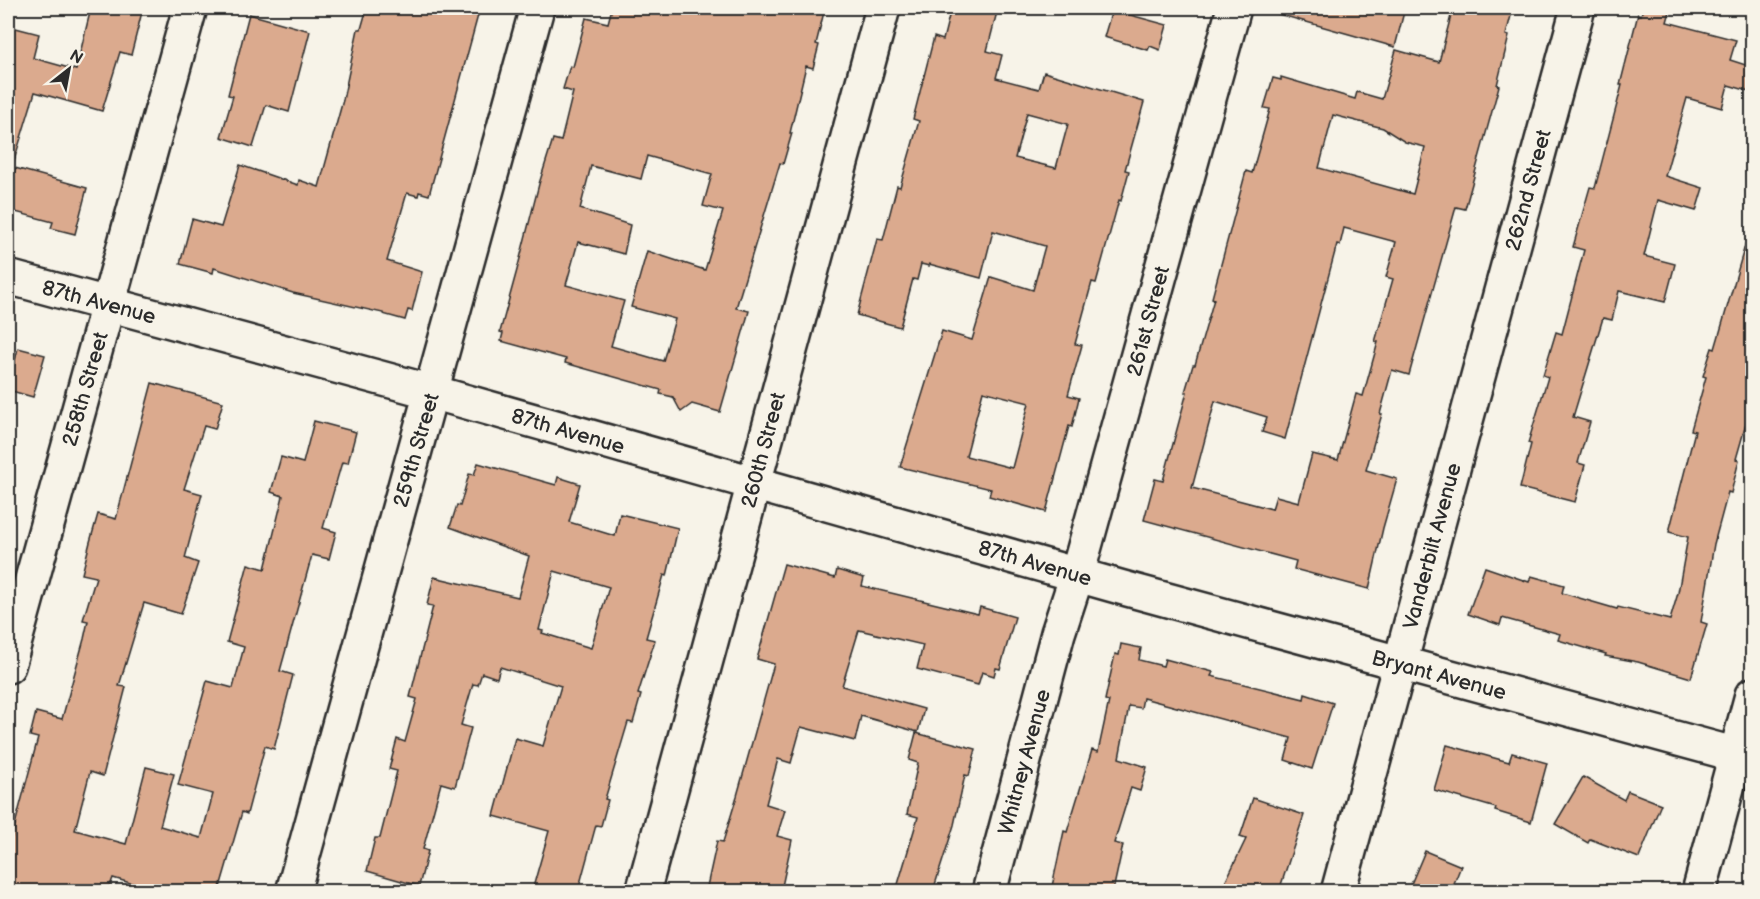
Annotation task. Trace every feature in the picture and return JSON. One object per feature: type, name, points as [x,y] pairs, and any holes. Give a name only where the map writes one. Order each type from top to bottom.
[{"type":"street","name":"258th Street","points":[[8,666],[190,8]]},
{"type":"street","name":"259th Street","points":[[293,891],[537,8]]},
{"type":"street","name":"260th Street","points":[[643,891],[883,8]]},
{"type":"street","name":"261st Street","points":[[1058,633],[1077,575],[1234,8]]},
{"type":"street","name":"262nd Street","points":[[1479,373],[1578,8]]},
{"type":"street","name":"87th Avenue","points":[[8,277],[432,392],[1127,589]]},
{"type":"street","name":"Vanderbilt Avenue","points":[[1338,891],[1479,373]]},
{"type":"street","name":"Bryant Avenue","points":[[1127,589],[1744,757]]},
{"type":"street","name":"Whitney Avenue","points":[[989,891],[1058,633]]},
{"type":"street","points":[[1699,891],[1744,757],[1752,695]]},
{"type":"building","points":[[91,8],[143,8],[131,55],[120,52],[102,111],[35,92],[13,164],[8,163],[8,26],[39,34],[33,58],[76,70]]},
{"type":"building","points":[[367,8],[480,8],[429,195],[419,192],[418,196],[407,193],[387,261],[422,272],[412,311],[408,310],[405,320],[293,293],[214,268],[213,273],[180,264],[192,219],[221,227],[240,165],[298,185],[299,180],[319,187],[343,100],[358,29],[361,29]]},
{"type":"building","points":[[612,8],[691,8],[710,12],[712,8],[825,8],[813,68],[806,66],[790,133],[792,133],[783,164],[780,163],[736,308],[749,311],[720,412],[692,404],[681,412],[673,397],[660,394],[661,390],[565,363],[566,359],[501,341],[503,333],[500,332],[539,184],[553,139],[561,141],[573,92],[563,89],[570,66],[573,67],[586,18],[608,23]],"holes":[[[647,156],[712,174],[703,206],[723,211],[705,270],[647,251],[631,307],[675,319],[663,361],[611,346],[624,301],[566,285],[578,242],[624,254],[630,225],[580,209],[591,166],[641,179]]]},
{"type":"building","points":[[951,8],[998,8],[987,51],[1002,55],[996,78],[1039,89],[1044,72],[1144,102],[1125,170],[1129,171],[1121,201],[1119,200],[1096,283],[1092,282],[1075,344],[1082,345],[1068,395],[1079,398],[1072,427],[1069,426],[1046,512],[989,496],[991,489],[900,467],[942,331],[972,340],[991,277],[1033,290],[1045,246],[993,231],[981,278],[929,264],[929,266],[921,264],[917,280],[913,279],[900,327],[857,315],[877,239],[883,240],[897,186],[900,187],[919,121],[913,119],[934,37],[943,40]],"holes":[[[1027,113],[1068,124],[1056,168],[1015,158]],[[983,391],[1029,403],[1012,468],[966,456]]]},
{"type":"building","points":[[1279,8],[1405,8],[1395,47],[1278,14]]},
{"type":"building","points":[[1453,8],[1513,8],[1497,85],[1499,86],[1465,209],[1456,207],[1409,375],[1392,370],[1366,470],[1397,479],[1369,589],[1294,569],[1296,561],[1144,520],[1155,479],[1163,481],[1187,392],[1185,392],[1214,299],[1212,298],[1246,171],[1252,173],[1270,109],[1264,108],[1273,78],[1281,80],[1281,77],[1355,99],[1357,92],[1382,99],[1396,50],[1439,62]],"holes":[[[1333,115],[1383,128],[1405,142],[1425,147],[1413,194],[1319,168]],[[1344,228],[1396,242],[1386,277],[1393,279],[1375,342],[1378,342],[1363,396],[1356,394],[1338,460],[1312,454],[1299,502],[1276,496],[1272,509],[1192,488],[1215,401],[1267,417],[1262,432],[1285,439],[1337,244],[1340,245]]]},
{"type":"building","points":[[1643,8],[1671,8],[1667,22],[1736,40],[1730,60],[1752,67],[1752,92],[1728,85],[1722,108],[1687,98],[1665,176],[1703,188],[1696,211],[1658,200],[1644,256],[1675,264],[1665,302],[1619,291],[1612,320],[1603,318],[1573,417],[1590,422],[1578,463],[1585,465],[1575,502],[1520,488],[1531,444],[1528,443],[1548,377],[1543,375],[1556,332],[1562,334],[1584,250],[1573,247],[1590,187],[1595,188],[1638,14],[1641,15]]},
{"type":"building","points":[[1112,10],[1167,25],[1160,50],[1150,46],[1148,50],[1104,37]]},
{"type":"building","points":[[249,14],[310,31],[289,112],[266,105],[253,147],[221,137],[233,96],[228,95]]},
{"type":"building","points":[[15,168],[87,188],[75,234],[51,228],[53,222],[8,210],[8,194]]},
{"type":"building","points":[[1746,242],[1752,243],[1752,403],[1736,459],[1739,460],[1731,493],[1728,492],[1714,544],[1701,622],[1707,624],[1691,678],[1638,662],[1605,656],[1606,654],[1558,640],[1560,634],[1502,618],[1500,625],[1468,614],[1485,567],[1529,582],[1531,576],[1564,585],[1562,593],[1617,609],[1618,607],[1670,620],[1678,593],[1688,537],[1669,532],[1695,431],[1691,430],[1706,377],[1703,376],[1712,348],[1715,349]]},
{"type":"building","points":[[18,348],[45,355],[33,397],[8,390]]},
{"type":"building","points":[[152,383],[223,402],[215,429],[204,426],[184,489],[202,494],[185,558],[198,563],[181,614],[144,603],[119,686],[126,687],[103,776],[90,772],[75,830],[126,844],[146,767],[174,774],[160,826],[201,838],[213,794],[178,785],[207,681],[233,688],[244,647],[227,642],[248,564],[265,569],[283,496],[271,492],[281,457],[303,463],[314,421],[356,432],[348,463],[342,462],[323,528],[336,532],[329,559],[312,555],[280,671],[293,675],[274,749],[265,746],[247,814],[242,812],[219,891],[158,891],[113,878],[108,891],[8,891],[8,851],[38,738],[30,736],[36,712],[62,719],[84,639],[88,621],[83,620],[96,577],[82,574],[90,542],[98,514],[116,519]]},
{"type":"building","points":[[478,463],[556,485],[558,477],[580,484],[569,522],[615,536],[620,514],[678,528],[667,576],[664,575],[646,638],[655,640],[638,694],[641,695],[633,723],[628,722],[605,799],[608,800],[601,826],[596,825],[578,891],[532,891],[549,831],[494,816],[515,738],[543,746],[561,686],[500,667],[497,678],[482,673],[478,685],[473,684],[461,725],[471,728],[455,787],[441,783],[423,849],[428,851],[419,886],[367,871],[375,838],[380,838],[397,771],[389,769],[397,739],[405,742],[417,699],[410,697],[433,606],[427,605],[434,577],[518,597],[529,556],[450,527],[457,505],[460,506],[469,474],[474,475]],"holes":[[[554,571],[609,587],[591,648],[542,633],[543,631],[539,630]]]},
{"type":"building","points":[[784,564],[835,578],[837,570],[864,578],[862,586],[978,614],[980,607],[1015,617],[1000,669],[996,668],[994,676],[982,672],[978,685],[917,669],[923,645],[859,630],[842,686],[924,709],[918,732],[861,716],[855,741],[801,727],[791,763],[778,759],[766,804],[785,810],[777,836],[792,840],[781,891],[706,891],[717,841],[723,842],[774,664],[757,659]]},
{"type":"building","points":[[1121,644],[1141,648],[1139,660],[1163,666],[1165,659],[1213,672],[1211,676],[1304,699],[1305,694],[1333,703],[1312,769],[1285,760],[1291,738],[1143,698],[1141,708],[1129,706],[1119,758],[1147,767],[1140,791],[1131,788],[1114,843],[1123,845],[1113,891],[1051,891],[1064,831],[1067,832],[1092,750],[1098,752],[1109,701],[1105,700],[1115,654],[1119,655]]},
{"type":"building","points":[[916,733],[976,749],[969,776],[965,775],[954,825],[933,891],[896,891],[918,817],[907,814],[918,763],[909,760]]},
{"type":"building","points":[[1447,745],[1509,762],[1512,753],[1547,763],[1531,822],[1495,811],[1496,808],[1434,790]]},
{"type":"building","points":[[1583,777],[1624,800],[1628,791],[1661,804],[1639,858],[1590,839],[1588,843],[1555,824]]},
{"type":"building","points":[[1253,798],[1304,815],[1279,891],[1221,891],[1246,839],[1240,837]]},
{"type":"building","points":[[1425,851],[1461,866],[1451,891],[1408,891]]}]
